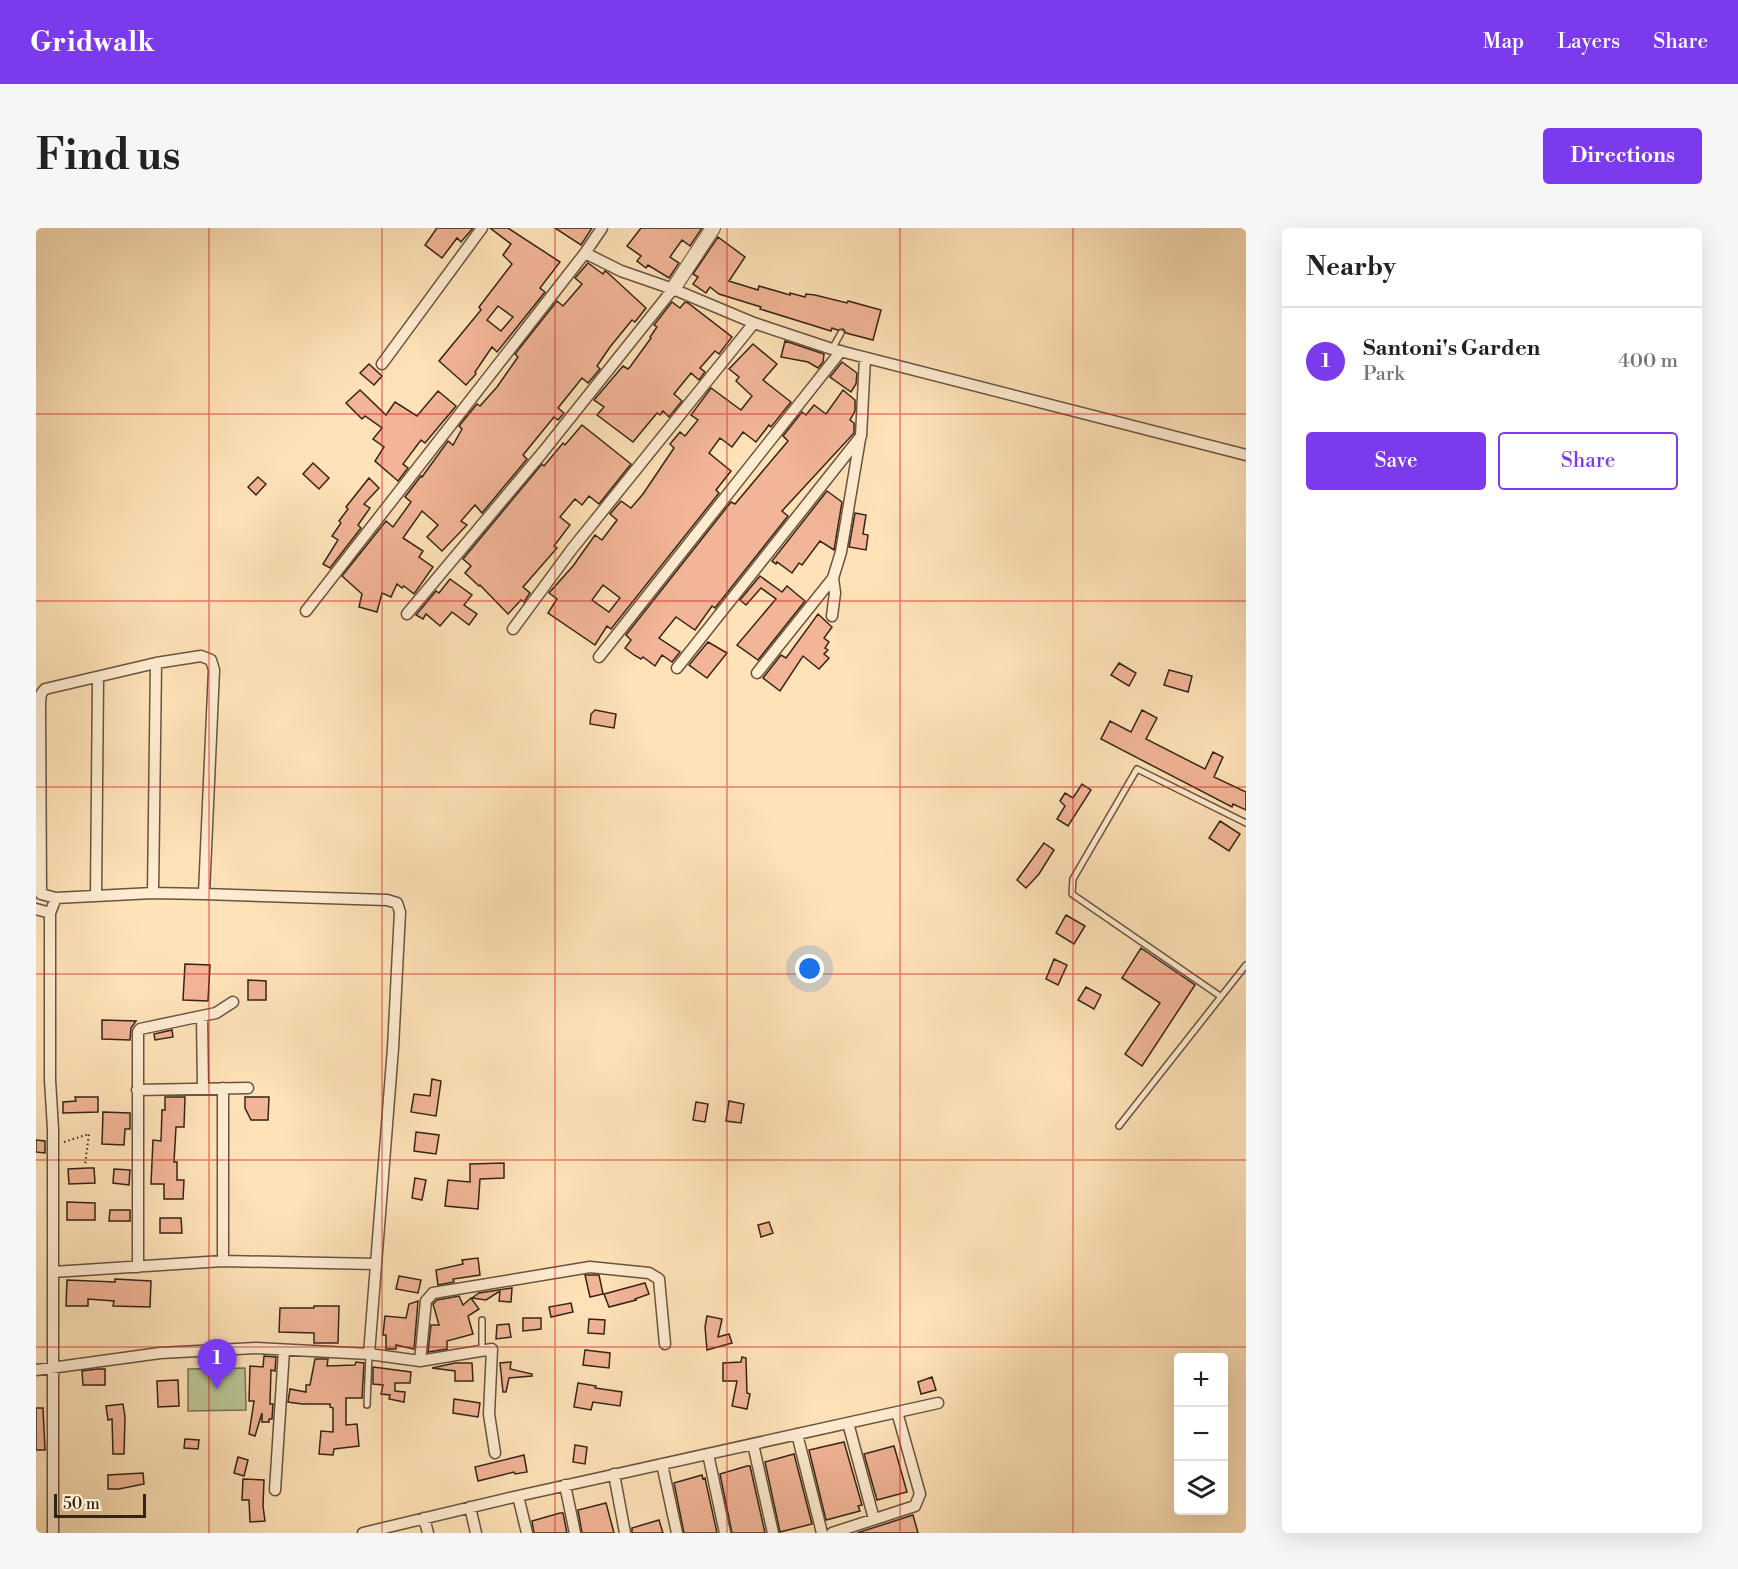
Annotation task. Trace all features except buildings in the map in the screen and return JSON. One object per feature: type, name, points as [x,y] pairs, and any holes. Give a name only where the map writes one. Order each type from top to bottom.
[{"type":"street","points":[[382,364],[482,228]]},
{"type":"street","points":[[306,611],[585,253],[602,228]]},
{"type":"street","points":[[407,614],[543,452],[673,289],[713,228]]},
{"type":"street","points":[[585,253],[621,271],[673,289],[754,323],[836,350],[1246,455]]},
{"type":"street","points":[[513,629],[572,549],[754,323]]},
{"type":"street","points":[[599,657],[836,350]]},
{"type":"street","points":[[757,673],[833,578],[841,552],[861,436],[865,357]]},
{"type":"street","points":[[676,668],[861,436]]},
{"type":"street","points":[[832,616],[835,593],[833,578]]},
{"type":"street","points":[[204,894],[214,670],[211,660],[201,656],[156,663],[45,688],[41,694],[40,891],[45,896],[56,898],[153,893],[204,894],[387,900],[397,903],[400,912],[400,945],[369,1354]]},
{"type":"street","points":[[153,893],[156,663]]},
{"type":"street","points":[[96,896],[98,677]]},
{"type":"street","points":[[53,1533],[53,1146],[50,1080],[50,913],[56,898]]},
{"type":"street","points":[[36,909],[50,913]]},
{"type":"street","points":[[138,1267],[139,1030],[216,1013],[233,1002]]},
{"type":"street","points":[[202,1016],[203,1088]]},
{"type":"street","points":[[223,1088],[224,1261]]},
{"type":"street","points":[[137,1090],[248,1088]]},
{"type":"street","points":[[53,1272],[224,1261],[376,1264]]},
{"type":"street","points":[[420,1361],[426,1301],[433,1293],[590,1267],[649,1273],[659,1279],[665,1344]]},
{"type":"street","points":[[36,1370],[160,1353],[256,1348],[369,1354],[420,1361],[492,1349],[489,1414],[495,1453]]},
{"type":"street","points":[[274,1490],[284,1350]]},
{"type":"street","points":[[363,1533],[565,1485],[939,1403]]},
{"type":"street","points":[[832,1533],[915,1506],[918,1502],[920,1494],[897,1412]]},
{"type":"street","points":[[848,1423],[874,1519]]},
{"type":"street","points":[[797,1434],[822,1533]]},
{"type":"street","points":[[753,1444],[773,1533]]},
{"type":"street","points":[[708,1454],[725,1533]]},
{"type":"street","points":[[662,1464],[677,1533]]},
{"type":"street","points":[[614,1474],[625,1533]]},
{"type":"street","points":[[565,1485],[575,1533]]},
{"type":"street","points":[[518,1496],[527,1533]]},
{"type":"street","points":[[470,1507],[476,1533]]},
{"type":"street","points":[[424,1518],[428,1533]]},
{"type":"lane","points":[[836,350],[841,333]]},
{"type":"lane","points":[[1220,996],[1072,894],[1073,879],[1137,769],[1246,823]]},
{"type":"lane","points":[[1119,1126],[1246,965]]},
{"type":"lane","points":[[482,1320],[482,1350]]},
{"type":"lane","points":[[367,1405],[369,1354]]},
{"type":"path","points":[[53,1146],[89,1134],[85,1165]]},
{"type":"green space","points":[[245,1368],[246,1410],[188,1411],[188,1369]]},
{"type":"place","name":"Santoni's Garden","points":[[217,1389]]}]
